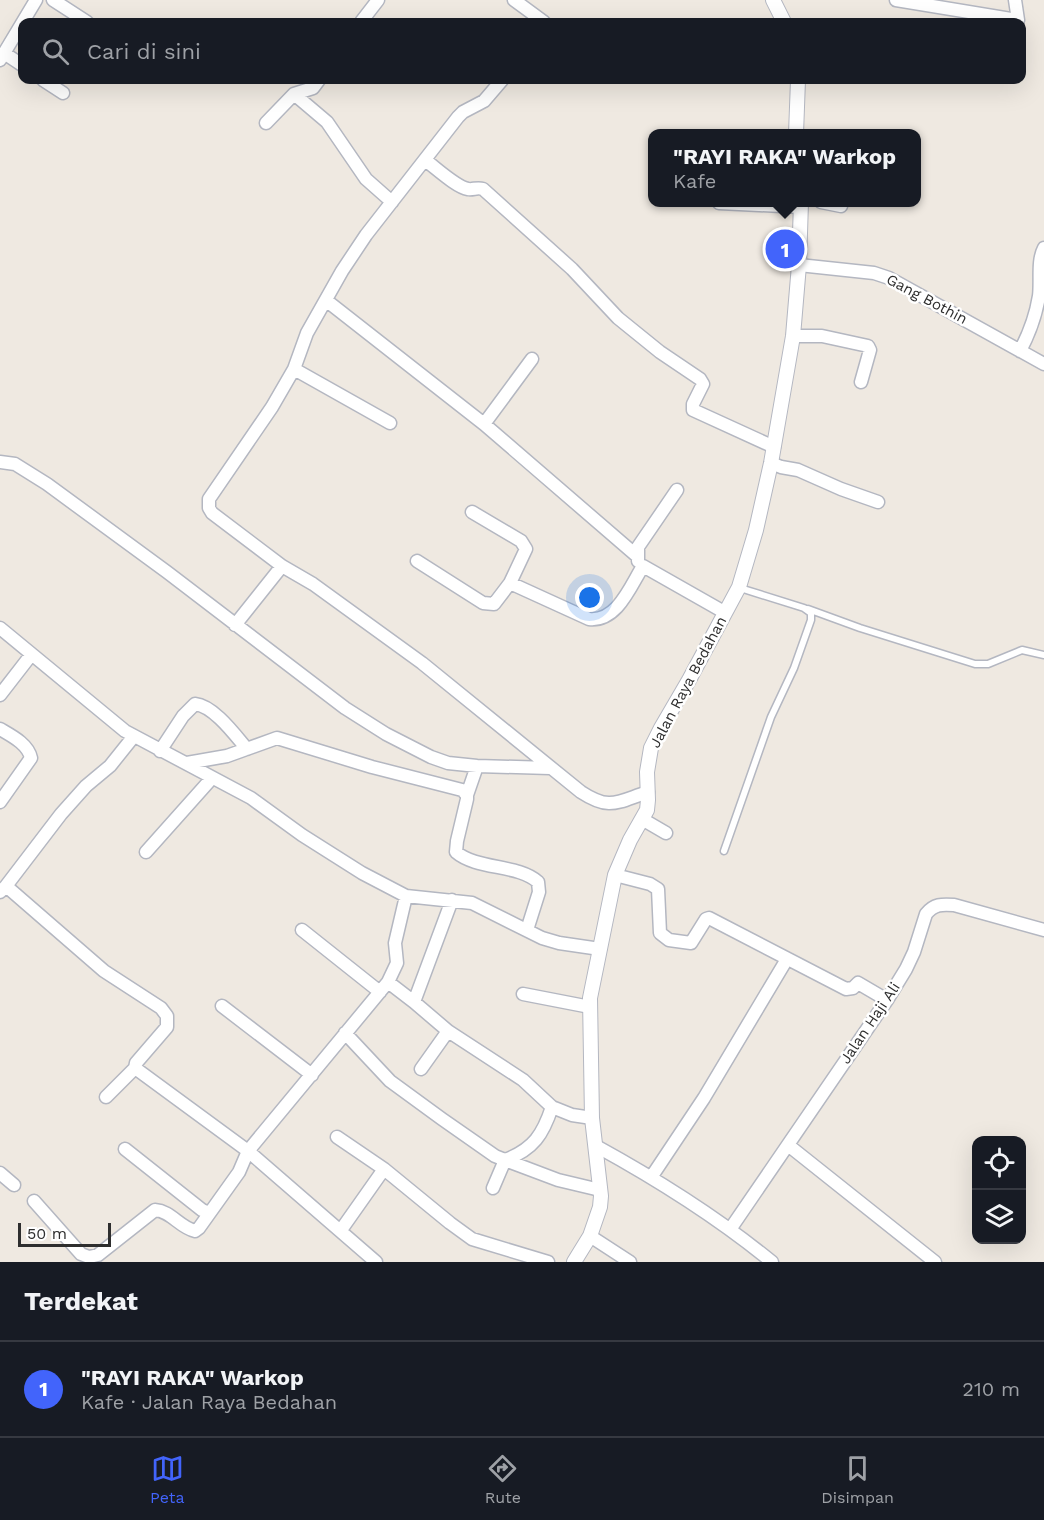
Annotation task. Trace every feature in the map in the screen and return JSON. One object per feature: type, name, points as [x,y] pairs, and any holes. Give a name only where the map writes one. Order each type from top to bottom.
[{"type":"street","points":[[25,18],[36,0]]},
{"type":"street","points":[[53,0],[81,18]]},
{"type":"street","points":[[365,18],[378,0]]},
{"type":"street","points":[[514,0],[539,18]]},
{"type":"street","points":[[773,0],[782,18]]},
{"type":"street","points":[[896,0],[1006,18]]},
{"type":"street","points":[[1015,0],[1018,18]]},
{"type":"street","points":[[18,30],[2,57],[18,63]]},
{"type":"street","points":[[49,84],[63,93]]},
{"type":"street","points":[[266,123],[294,94],[316,84]]},
{"type":"street","points":[[498,84],[484,100],[458,117],[342,271],[307,333],[294,369],[272,407],[208,503],[212,513],[282,566],[313,584],[422,663],[580,792],[601,804],[614,803],[648,792]]},
{"type":"street","points":[[796,129],[798,84]]},
{"type":"street","points":[[294,94],[327,122],[366,179],[392,202]]},
{"type":"street","points":[[425,160],[460,186],[468,189],[483,189],[572,269],[618,318],[660,352],[702,381],[703,386],[693,404],[693,410],[774,447]]},
{"type":"street","name":"Jalan Raya Bedahan","points":[[574,1262],[590,1236],[600,1207],[592,1118],[590,1007],[615,875],[646,810],[647,772],[651,748],[739,587],[756,530],[771,463],[793,336],[801,207]]},
{"type":"street","points":[[1020,351],[1028,337],[1036,311],[1041,255],[1044,248]]},
{"type":"street","name":"Gang Bothin","points":[[799,265],[874,273],[890,278],[1044,364]]},
{"type":"street","points":[[327,301],[484,424],[640,561],[724,612]]},
{"type":"street","points":[[793,336],[822,336],[868,346],[870,350],[861,382]]},
{"type":"street","points":[[484,424],[532,359]]},
{"type":"street","points":[[294,369],[390,423]]},
{"type":"street","points":[[0,462],[15,464],[46,484],[345,708],[386,734],[448,763],[550,768]]},
{"type":"street","points":[[771,463],[798,470],[878,502]]},
{"type":"street","points":[[510,583],[589,620],[600,620],[615,610],[640,561],[638,547],[677,490]]},
{"type":"street","points":[[417,561],[483,603],[494,604],[510,583],[526,549],[521,541],[472,512]]},
{"type":"street","points":[[235,625],[282,566]]},
{"type":"street","points":[[0,628],[111,721],[160,751],[251,798],[302,835],[362,873],[406,896],[472,903],[542,938],[600,950]]},
{"type":"street","points":[[0,695],[31,655]]},
{"type":"street","points":[[160,751],[183,716],[195,704],[208,710],[226,725],[247,749]]},
{"type":"street","points":[[0,729],[24,746],[32,758],[0,802]]},
{"type":"street","points":[[106,1097],[135,1068],[136,1063],[167,1027],[167,1016],[161,1008],[104,970],[3,889],[61,814],[86,786],[110,766],[134,736]]},
{"type":"street","points":[[187,763],[227,756],[277,738],[383,770],[453,787],[462,790],[467,795]]},
{"type":"street","points":[[477,766],[467,795],[456,852],[465,858],[526,875],[538,882],[539,892],[527,930]]},
{"type":"street","points":[[146,852],[212,778]]},
{"type":"street","points":[[642,819],[666,833]]},
{"type":"street","points":[[615,875],[650,884],[658,889],[660,933],[665,938],[691,943],[706,919],[709,918],[846,989],[853,988],[859,983],[887,1000]]},
{"type":"street","points":[[34,1201],[81,1254],[89,1257],[98,1255],[155,1210],[162,1210],[186,1228],[195,1231],[200,1228],[238,1172],[248,1151],[384,987],[397,963],[395,943],[406,896]]},
{"type":"street","points":[[414,1002],[452,900]]},
{"type":"street","name":"Jalan Haji Ali","points":[[730,1228],[887,1000],[914,952],[927,914],[935,906],[954,905],[1044,930]]},
{"type":"street","points":[[302,930],[384,987],[414,1002],[448,1032],[523,1080],[552,1107],[572,1115],[592,1118]]},
{"type":"street","points":[[652,1176],[704,1098],[787,959]]},
{"type":"street","points":[[523,994],[590,1007]]},
{"type":"street","points":[[222,1006],[312,1076]]},
{"type":"street","points":[[421,1069],[448,1032]]},
{"type":"street","points":[[345,1033],[390,1081],[495,1156],[558,1180],[600,1190]]},
{"type":"street","points":[[135,1068],[248,1151],[376,1262]]},
{"type":"street","points":[[493,1188],[506,1160],[518,1155],[539,1137],[545,1128],[552,1107]]},
{"type":"street","points":[[337,1137],[384,1169],[472,1239],[548,1262]]},
{"type":"street","points":[[788,1145],[935,1262]]},
{"type":"street","points":[[596,1146],[652,1176],[730,1228],[772,1262]]},
{"type":"street","points":[[125,1149],[202,1210],[207,1212],[211,1210]]},
{"type":"street","points":[[341,1230],[384,1169]]},
{"type":"street","points":[[0,1173],[14,1185]]},
{"type":"street","points":[[590,1236],[630,1262]]},
{"type":"lane","points":[[739,587],[975,664],[988,664],[1023,650],[1044,655]]},
{"type":"lane","points":[[724,851],[771,717],[794,668],[812,620],[811,613],[804,608]]},
{"type":"place","name":"\"RAYI RAKA\" Warkop","points":[[785,249]]}]
